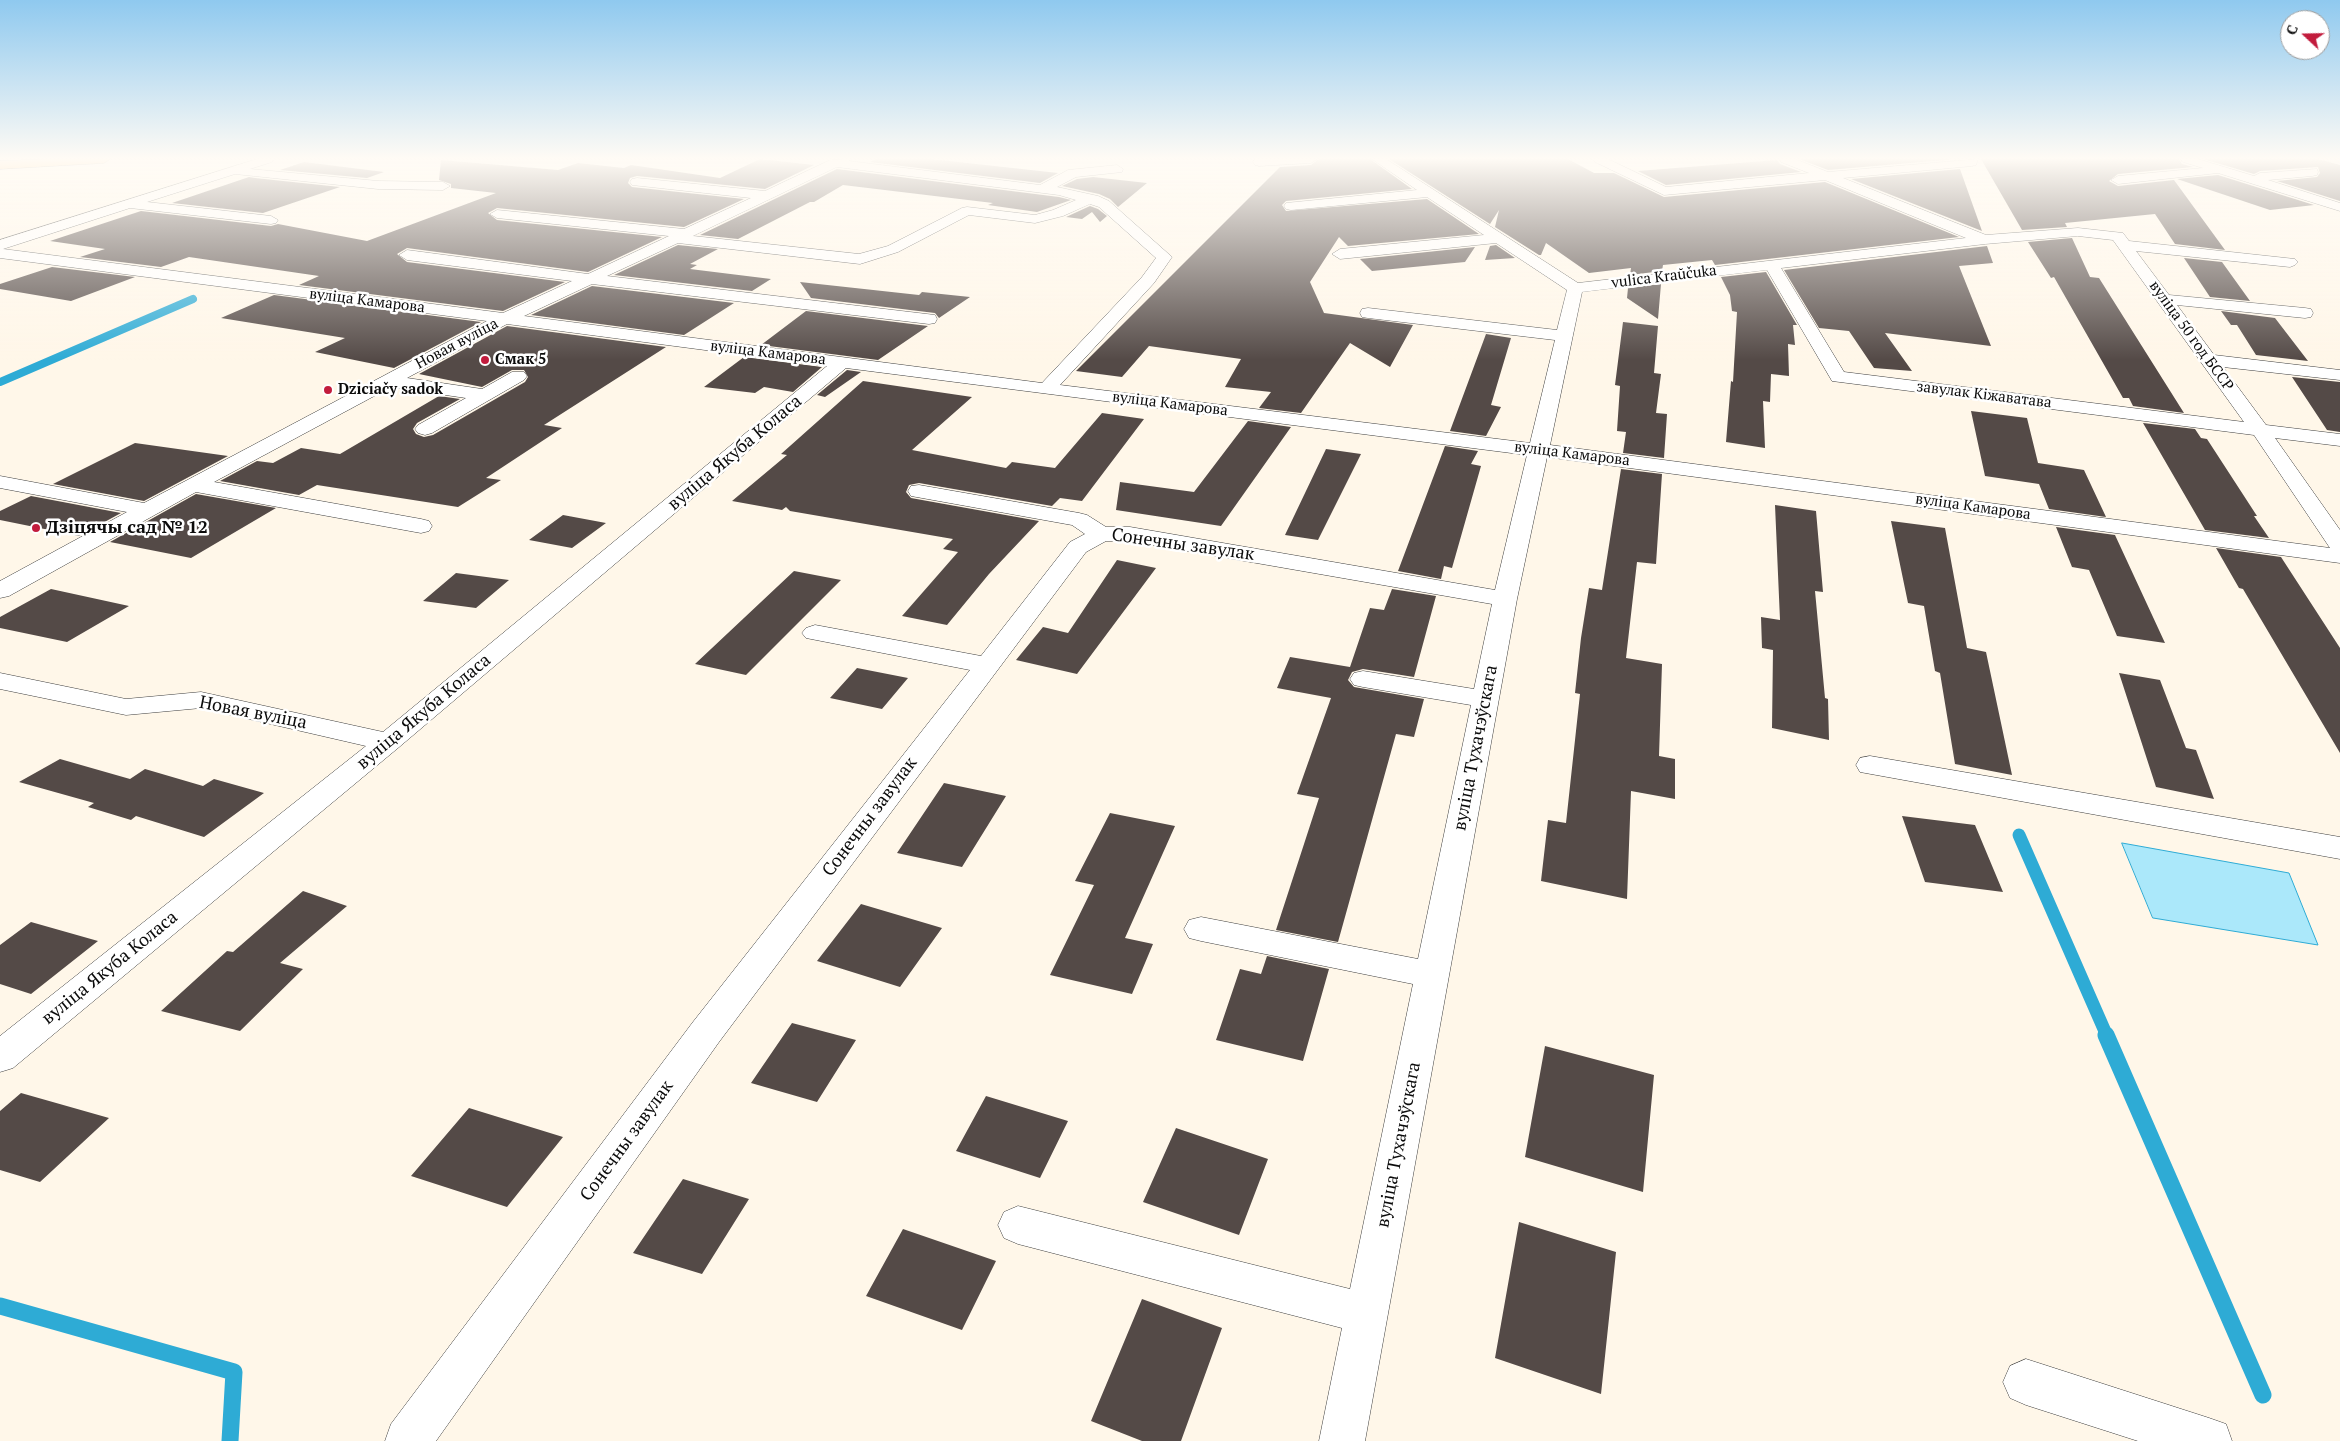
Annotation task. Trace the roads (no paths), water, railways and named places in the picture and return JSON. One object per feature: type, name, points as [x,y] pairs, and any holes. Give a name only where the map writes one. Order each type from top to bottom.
[{"type":"street","points":[[0,245],[58,226]]},
{"type":"street","points":[[604,226],[860,259],[893,249],[937,226]]},
{"type":"street","name":"Новая вуліца","points":[[0,591],[504,319],[699,226]]},
{"type":"street","points":[[1046,389],[1148,280],[1164,257],[1129,226]]},
{"type":"street","points":[[1481,226],[1575,288]]},
{"type":"street","points":[[1951,226],[1985,240]]},
{"type":"street","name":"вуліца 50 год БССР","points":[[1985,240],[2093,232],[2118,236],[2260,430],[2340,546]]},
{"type":"street","points":[[1340,254],[1499,238]]},
{"type":"street","name":"vulica Kraŭčuka","points":[[1575,288],[1985,240]]},
{"type":"street","points":[[2125,245],[2290,262]]},
{"type":"street","name":"вуліца Камарова","points":[[0,253],[1046,389],[1540,450],[2340,556]]},
{"type":"street","points":[[407,255],[929,319]]},
{"type":"street","name":"завулак Кіжаватава","points":[[1770,264],[1838,377],[2260,430]]},
{"type":"street","name":"вуліца Тухачэўскага","points":[[1342,1441],[1505,599],[1575,288]]},
{"type":"street","points":[[2164,299],[2305,313]]},
{"type":"street","points":[[1368,313],[1565,336]]},
{"type":"street","points":[[2209,360],[2340,375]]},
{"type":"street","name":"вуліца Якуба Коласа","points":[[0,1057],[388,742],[843,362]]},
{"type":"street","points":[[425,429],[518,376]]},
{"type":"street","points":[[388,381],[485,395]]},
{"type":"street","points":[[2260,430],[2340,440]]},
{"type":"street","points":[[0,482],[148,510]]},
{"type":"street","points":[[194,485],[421,526]]},
{"type":"street","points":[[919,491],[1079,520],[1101,534]]},
{"type":"street","name":"Сонечны завулак","points":[[408,1441],[706,1032],[1078,547],[1101,534],[1130,534],[1505,599]]},
{"type":"street","points":[[815,633],[987,665]]},
{"type":"street","points":[[1363,679],[1486,699]]},
{"type":"street","name":"Новая вуліца","points":[[0,681],[126,707],[201,700],[388,742]]},
{"type":"street","points":[[1870,765],[2340,848]]},
{"type":"street","points":[[1201,929],[1432,975]]},
{"type":"street","points":[[1018,1225],[1367,1314]]},
{"type":"street","points":[[2026,1382],[2209,1441]]},
{"type":"water","points":[[2122,843],[2289,873],[2318,945],[2153,918]]},
{"type":"waterway","points":[[0,382],[193,299]]},
{"type":"waterway","points":[[190,301],[194,299]]},
{"type":"waterway","points":[[2019,835],[2107,1036]]},
{"type":"waterway","points":[[2106,1035],[2263,1395]]},
{"type":"waterway","points":[[0,1306],[234,1372],[230,1441]]},
{"type":"place","name":"Смак 5","points":[[485,360]]},
{"type":"place","name":"Dziciačy sadok","points":[[328,390]]},
{"type":"place","name":"Дзіцячы сад № 12","points":[[36,528]]}]
